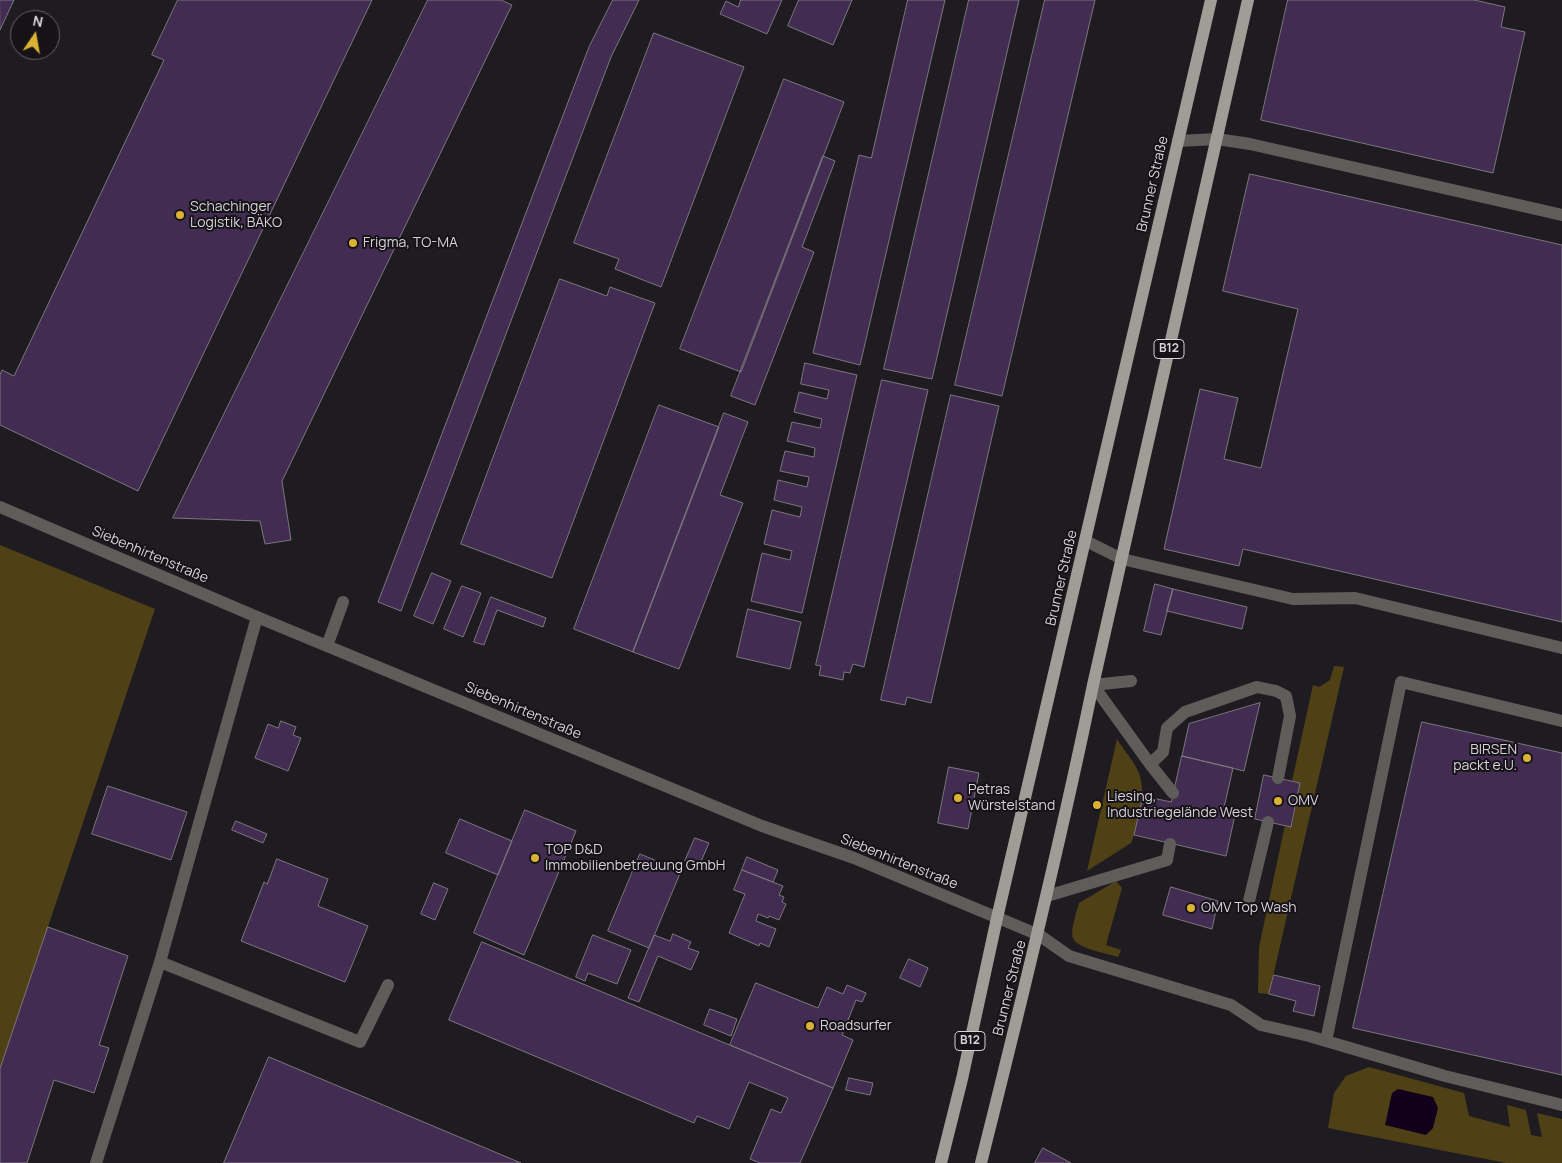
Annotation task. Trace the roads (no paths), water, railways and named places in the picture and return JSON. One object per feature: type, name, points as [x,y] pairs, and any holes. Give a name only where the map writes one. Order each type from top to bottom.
[{"type":"main road","name":"Brunner Straße","points":[[941,1163],[1211,0]]},
{"type":"main road","name":"Brunner Straße","points":[[981,1163],[1039,934],[1070,799],[1093,685],[1248,0]]},
{"type":"street","points":[[1178,141],[1217,139],[1255,145],[1562,215]]},
{"type":"street","name":"Siebenhirtenstraße","points":[[0,507],[327,646],[762,826],[854,858],[1039,934],[1069,956],[1231,1005],[1261,1025],[1326,1040],[1445,1076],[1562,1105]]},
{"type":"street","points":[[1086,541],[1122,559],[1293,599],[1355,598],[1562,648]]},
{"type":"street","points":[[327,646],[343,602]]},
{"type":"street","points":[[96,1163],[160,962],[258,617]]},
{"type":"street","points":[[1132,681],[1093,685],[1173,793]]},
{"type":"street","points":[[1326,1040],[1401,682],[1562,721]]},
{"type":"street","points":[[1150,764],[1163,752],[1167,728],[1185,712],[1257,687],[1276,690],[1286,696],[1290,716],[1278,778]]},
{"type":"street","points":[[1249,901],[1268,822]]},
{"type":"street","points":[[1047,896],[1167,860],[1170,844]]},
{"type":"street","points":[[160,962],[360,1042],[388,985]]},
{"type":"place","name":"Schachinger Logistik, BÄKO","points":[[180,215]]},
{"type":"place","name":"Frigma, TO-MA","points":[[353,243]]},
{"type":"place","name":"BIRSEN packt e.U.","points":[[1527,758]]},
{"type":"place","name":"Petras Würstelstand","points":[[958,798]]},
{"type":"place","name":"OMV","points":[[1278,801]]},
{"type":"place","name":"Liesing, Industriegelände West","points":[[1097,805]]},
{"type":"place","name":"TOP D&D Immobilienbetreuung GmbH","points":[[535,858]]},
{"type":"place","name":"OMV Top Wash","points":[[1191,908]]},
{"type":"place","name":"Roadsurfer","points":[[810,1026]]}]
